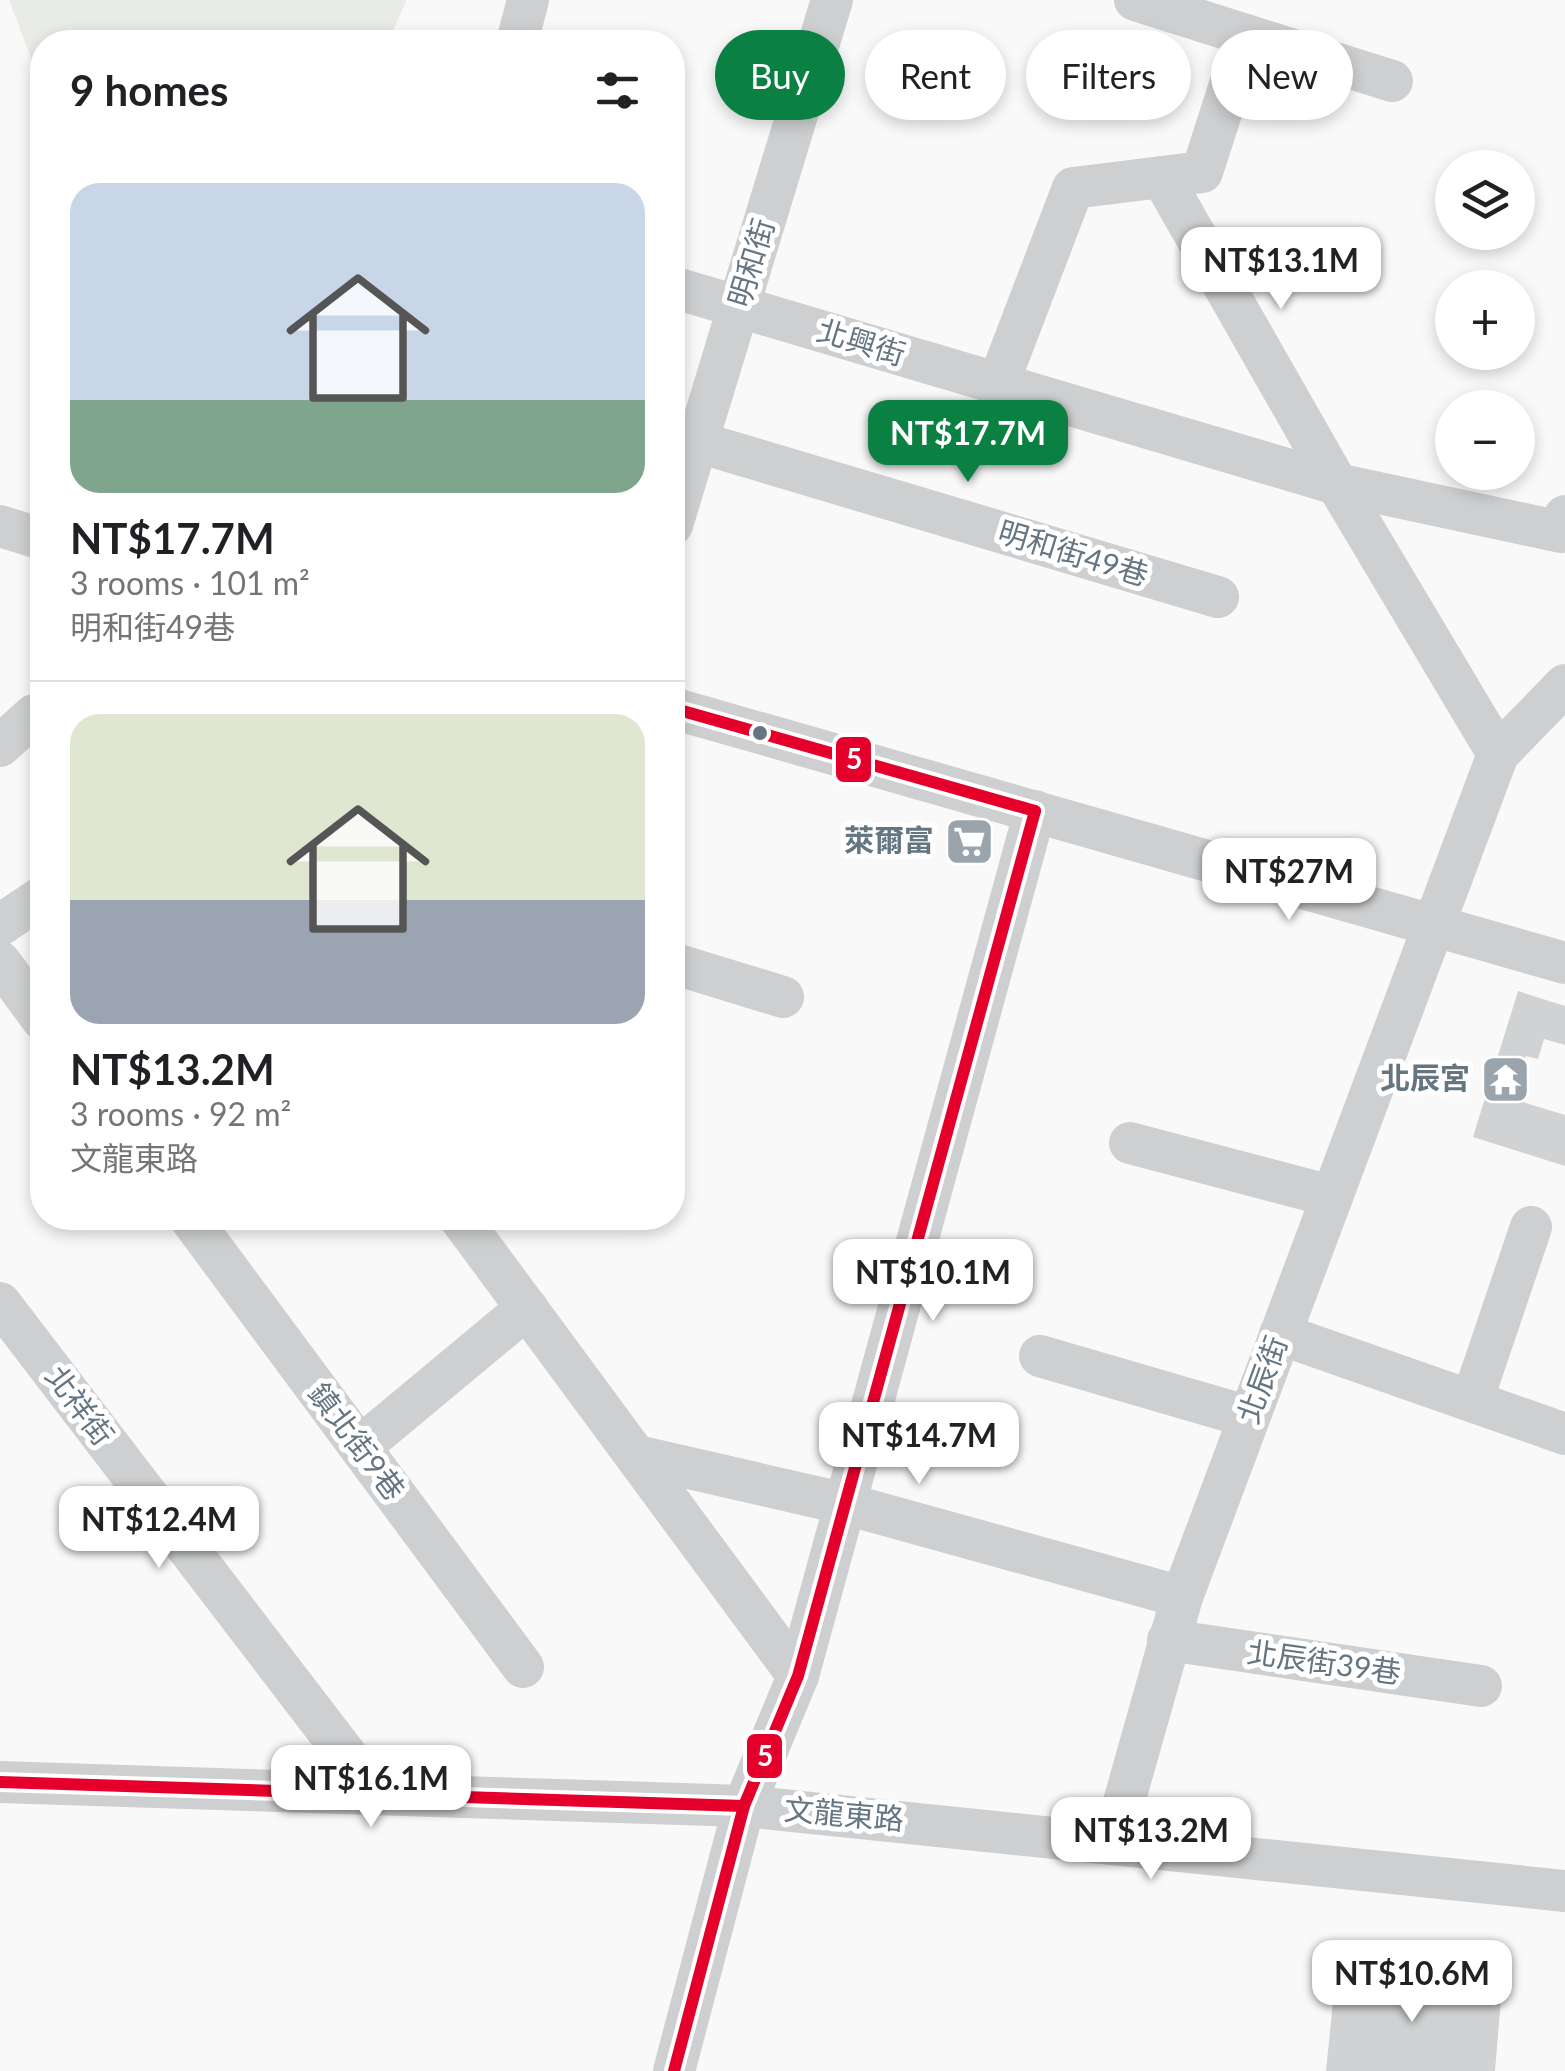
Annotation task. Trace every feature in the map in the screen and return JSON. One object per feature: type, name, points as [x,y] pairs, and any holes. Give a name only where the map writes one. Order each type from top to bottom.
[{"type":"street","points":[[520,30],[528,0]]},
{"type":"street","name":"明和街","points":[[685,484],[832,0]]},
{"type":"street","points":[[1135,0],[1230,30]]},
{"type":"street","points":[[1353,69],[1392,81]]},
{"type":"street","points":[[998,384],[1073,188],[1202,172],[1219,120]]},
{"type":"street","points":[[1162,177],[1337,484],[1498,754],[1550,722],[1565,685]]},
{"type":"street","name":"北興街","points":[[685,291],[1337,484],[1563,524]]},
{"type":"street","name":"明和街49巷","points":[[698,442],[1218,597]]},
{"type":"street","points":[[0,526],[30,535]]},
{"type":"street","points":[[685,712],[1565,963]]},
{"type":"street","points":[[0,746],[30,720]]},
{"type":"street","name":"北辰街","points":[[1113,1841],[1182,1597],[1498,754]]},
{"type":"street","points":[[674,2071],[744,1806],[798,1676],[1035,812]]},
{"type":"street","points":[[0,925],[30,905]]},
{"type":"street","points":[[0,962],[30,1003]]},
{"type":"street","points":[[685,966],[784,997]]},
{"type":"street","points":[[1130,1143],[1332,1196]]},
{"type":"street","points":[[1472,1400],[1531,1227]]},
{"type":"street","name":"鎮北街9巷","points":[[199,1230],[523,1667]]},
{"type":"street","points":[[469,1230],[798,1676]]},
{"type":"street","name":"北祥街","points":[[0,1303],[376,1794]]},
{"type":"street","points":[[360,1447],[527,1308]]},
{"type":"street","points":[[1280,1334],[1565,1434]]},
{"type":"street","points":[[1040,1356],[1249,1416]]},
{"type":"street","points":[[637,1456],[846,1504],[1182,1597]]},
{"type":"street","name":"北辰街39巷","points":[[1168,1640],[1481,1686]]},
{"type":"street","name":"文龍東路","points":[[0,1782],[744,1806],[1113,1841],[1565,1891]]},
{"type":"shaded area","points":[[9,0],[406,0],[393,30],[30,30],[30,55]]},
{"type":"building","name":"北辰宮","points":[[1518,991],[1565,1006],[1565,1045],[1544,1039],[1538,1059],[1526,1056],[1513,1099],[1565,1115],[1565,1166],[1473,1137]]},
{"type":"building","points":[[1336,1972],[1502,1987],[1495,2071],[1326,2071]]},
{"type":"transit line","name":"5","points":[[685,712],[1035,811]]},
{"type":"transit line","name":"5","points":[[674,2071],[744,1806],[798,1676],[1035,811]]},
{"type":"transit line","name":"5","points":[[0,1782],[744,1806]]},
{"type":"place","name":"萊爾富","points":[[969,841]]},
{"type":"place","name":"北辰宮","points":[[1505,1079]]}]
